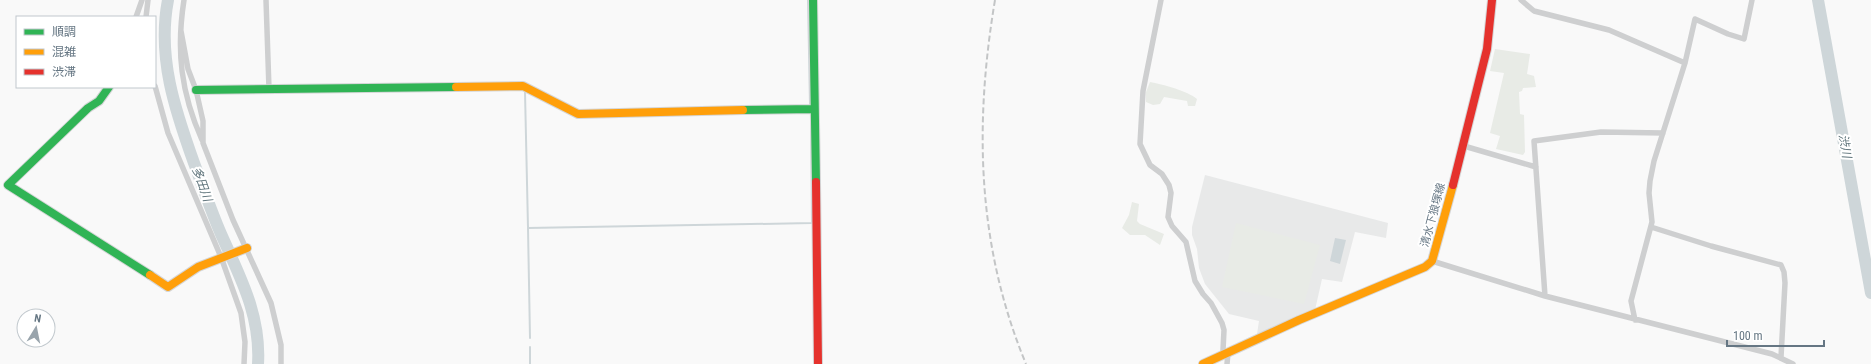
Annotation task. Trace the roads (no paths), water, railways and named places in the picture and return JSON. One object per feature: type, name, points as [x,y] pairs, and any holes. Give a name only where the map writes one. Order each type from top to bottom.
[{"type":"street","points":[[136,16],[142,0]]},
{"type":"street","points":[[146,16],[148,0]]},
{"type":"street","points":[[184,0],[180,66],[183,85],[196,127],[222,194],[245,249],[269,297],[276,317],[281,345],[280,364]]},
{"type":"street","points":[[266,0],[269,89]]},
{"type":"street","points":[[813,0],[818,364]]},
{"type":"street","points":[[1161,0],[1143,91],[1140,144],[1150,165],[1162,174],[1169,185],[1171,193],[1168,217],[1172,226],[1186,242],[1196,281],[1222,323],[1224,330],[1223,350],[1228,353],[1228,364]]},
{"type":"street","name":"清水下狼塚線","points":[[1203,364],[1299,320],[1409,274],[1432,261],[1464,146],[1487,49],[1492,0]]},
{"type":"street","points":[[1521,0],[1534,11],[1609,30],[1685,63]]},
{"type":"street","points":[[1635,320],[1631,301],[1651,227],[1650,181],[1685,63],[1695,19],[1728,34],[1744,39],[1752,0]]},
{"type":"street","points":[[181,31],[188,69],[196,90],[203,121],[203,143]]},
{"type":"street","points":[[196,90],[527,86],[578,114],[681,110],[814,109]]},
{"type":"street","points":[[108,88],[99,101],[88,108],[8,185],[168,288],[190,271],[245,249]]},
{"type":"street","points":[[156,88],[168,133],[222,257],[244,326],[244,364]]},
{"type":"street","points":[[1545,296],[1534,141],[1601,132],[1663,134]]},
{"type":"street","points":[[1464,146],[1536,167]]},
{"type":"street","points":[[1651,227],[1711,246],[1781,265],[1784,272],[1785,283],[1781,358]]},
{"type":"street","points":[[1432,261],[1545,296],[1772,354],[1794,364]]},
{"type":"waterway","name":"多田川","points":[[168,0],[165,21],[165,42],[166,63],[170,83],[180,123],[210,208],[248,297],[256,329],[258,364]]},
{"type":"waterway","points":[[808,0],[810,105]]},
{"type":"waterway","name":"渋川","points":[[1818,0],[1871,293]]},
{"type":"waterway","points":[[525,92],[528,228]]},
{"type":"waterway","points":[[530,338],[528,228],[812,223],[811,114]]},
{"type":"waterway","points":[[530,347],[530,364]]},
{"type":"railway","points":[[995,0],[988,47],[984,93],[984,185],[989,230],[998,275],[1010,320],[1026,364]]}]
